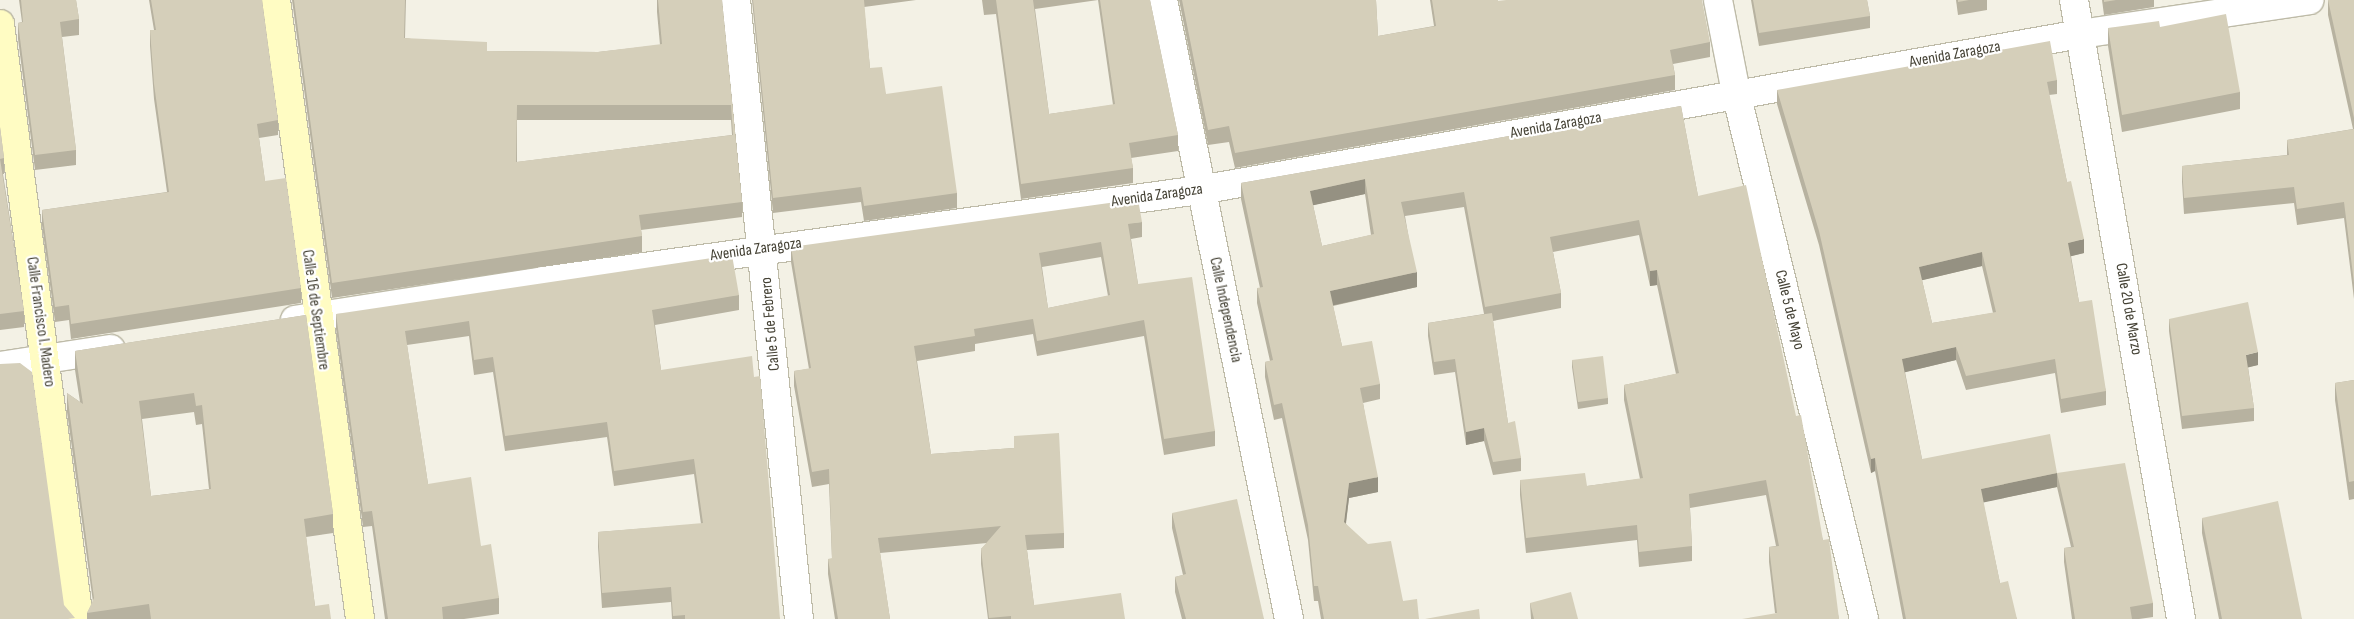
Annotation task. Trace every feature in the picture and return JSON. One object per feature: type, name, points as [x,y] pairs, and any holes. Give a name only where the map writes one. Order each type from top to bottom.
[{"type":"main road","name":"Calle 16 de Septiembre","points":[[276,0],[316,317],[360,619]]},
{"type":"main road","name":"Calle Francisco I. Madero","points":[[0,24],[79,619]]},
{"type":"street","name":"Calle 5 de Febrero","points":[[736,0],[763,249],[799,619]]},
{"type":"street","name":"Calle Independencia","points":[[1163,0],[1200,190],[1290,619]]},
{"type":"street","name":"Calle 5 de Mayo","points":[[1718,0],[1736,93],[1864,619]]},
{"type":"street","name":"Calle 20 de Marzo","points":[[2074,0],[2181,619]]},
{"type":"street","name":"Avenida Zaragoza","points":[[268,324],[763,249],[1200,190],[1736,93],[2080,34],[2310,0]]},
{"type":"street","points":[[0,366],[142,344]]},
{"type":"building","points":[[21,0],[76,0],[79,19],[60,22],[76,150],[35,155],[18,23],[23,22]]},
{"type":"building","points":[[151,0],[262,0],[278,120],[257,124],[265,181],[286,178],[301,288],[71,324],[69,305],[55,307],[42,210],[169,192],[154,84],[150,30],[156,30]]},
{"type":"building","points":[[294,0],[405,0],[404,38],[487,42],[487,51],[598,52],[662,44],[658,0],[722,0],[742,202],[639,215],[642,236],[332,283]],"holes":[[[517,105],[731,105],[733,135],[516,162]]]},
{"type":"building","points":[[753,0],[864,0],[870,68],[882,67],[886,94],[942,86],[957,193],[864,206],[861,187],[773,198]]},
{"type":"building","points":[[996,0],[1033,0],[1049,114],[1115,104],[1100,0],[1150,0],[1178,135],[1129,143],[1133,168],[1021,184]]},
{"type":"building","points":[[1182,0],[1376,0],[1378,36],[1436,26],[1432,0],[1702,0],[1710,42],[1670,50],[1675,75],[1235,153],[1229,126],[1208,130]]},
{"type":"building","points":[[1753,0],[1867,0],[1870,16],[1759,33]]},
{"type":"building","points":[[2328,0],[2354,0],[2354,118]]},
{"type":"building","points":[[2226,14],[2240,92],[2122,115],[2108,28],[2159,21],[2160,27]]},
{"type":"building","points":[[2050,41],[2057,80],[2047,82],[2067,182],[2071,181],[2084,239],[2068,243],[2079,302],[2092,300],[2106,391],[2061,399],[2055,359],[1966,376],[1956,347],[1902,359],[1922,459],[2050,434],[2057,473],[1981,489],[2000,583],[2008,581],[2017,619],[1906,619],[1875,458],[1871,459],[1819,231],[1777,90]],"holes":[[[1982,252],[1996,312],[1932,323],[1919,267]]]},
{"type":"building","points":[[1681,106],[1698,196],[1746,185],[1796,416],[1801,415],[1823,540],[1829,539],[1839,619],[1742,619],[1777,613],[1769,547],[1779,546],[1766,480],[1689,494],[1692,546],[1639,552],[1637,525],[1526,538],[1520,480],[1585,473],[1587,486],[1643,478],[1624,385],[1679,373],[1657,270],[1650,271],[1639,220],[1550,237],[1561,293],[1485,307],[1464,192],[1401,202],[1417,272],[1330,291],[1342,346],[1372,341],[1380,384],[1360,388],[1378,477],[1349,483],[1344,522],[1368,544],[1391,541],[1403,601],[1417,599],[1419,619],[1324,619],[1318,586],[1314,586],[1308,525],[1282,403],[1274,405],[1265,362],[1273,360],[1257,288],[1263,287],[1241,183]],"holes":[[[1365,179],[1374,234],[1322,246],[1310,191]]]},
{"type":"building","points":[[0,127],[4,158],[0,159]]},
{"type":"building","points":[[2354,129],[2354,283],[2344,202],[2297,209],[2294,187],[2184,198],[2182,166],[2289,155],[2287,140]]},
{"type":"building","points":[[0,159],[24,311],[0,314]]},
{"type":"building","points":[[1138,199],[1142,222],[1128,224],[1138,284],[1192,277],[1215,431],[1164,439],[1144,320],[1037,341],[1033,319],[974,329],[975,336],[914,346],[931,454],[1014,448],[1014,436],[1059,433],[1064,533],[1025,535],[1034,605],[1121,593],[1125,619],[1011,619],[1011,616],[989,618],[981,549],[1001,526],[878,538],[890,619],[838,619],[828,559],[832,558],[829,469],[812,472],[794,371],[811,368],[791,247]],"holes":[[[1101,242],[1110,295],[1048,308],[1039,253]]]},
{"type":"building","points":[[732,255],[739,295],[652,310],[661,370],[752,356],[754,377],[760,376],[780,619],[685,619],[685,615],[673,616],[671,587],[602,593],[598,532],[703,523],[694,459],[614,471],[607,422],[505,436],[493,357],[474,360],[469,321],[405,331],[428,484],[471,477],[481,546],[491,544],[499,598],[442,607],[443,619],[388,619],[372,511],[363,512],[336,314]]},
{"type":"building","points":[[2248,302],[2258,352],[2246,355],[2254,408],[2182,416],[2169,319]]},
{"type":"building","points":[[1492,313],[1508,423],[1515,421],[1521,458],[1493,462],[1484,428],[1466,432],[1455,359],[1434,362],[1428,323]]},
{"type":"building","points":[[306,315],[333,514],[304,519],[315,606],[329,604],[331,619],[151,619],[149,604],[87,613],[94,598],[67,393],[83,404],[75,351]],"holes":[[[194,393],[196,406],[202,405],[211,489],[151,496],[139,401]]]},
{"type":"building","points":[[1603,356],[1608,398],[1578,402],[1572,360]]},
{"type":"building","points":[[20,363],[32,372],[64,605],[75,618],[0,619],[0,364]]},
{"type":"building","points":[[2354,380],[2354,481],[2349,482],[2335,383]]},
{"type":"building","points":[[2125,463],[2153,603],[2130,607],[2132,619],[2075,619],[2064,548],[2074,547],[2057,473]]},
{"type":"building","points":[[1237,499],[1264,619],[1186,619],[1175,577],[1186,574],[1172,513]]},
{"type":"building","points":[[2278,501],[2302,619],[2222,619],[2202,518]]},
{"type":"building","points":[[1571,592],[1578,619],[1534,619],[1530,603]]},
{"type":"building","points":[[1479,609],[1480,619],[1425,619]]}]
